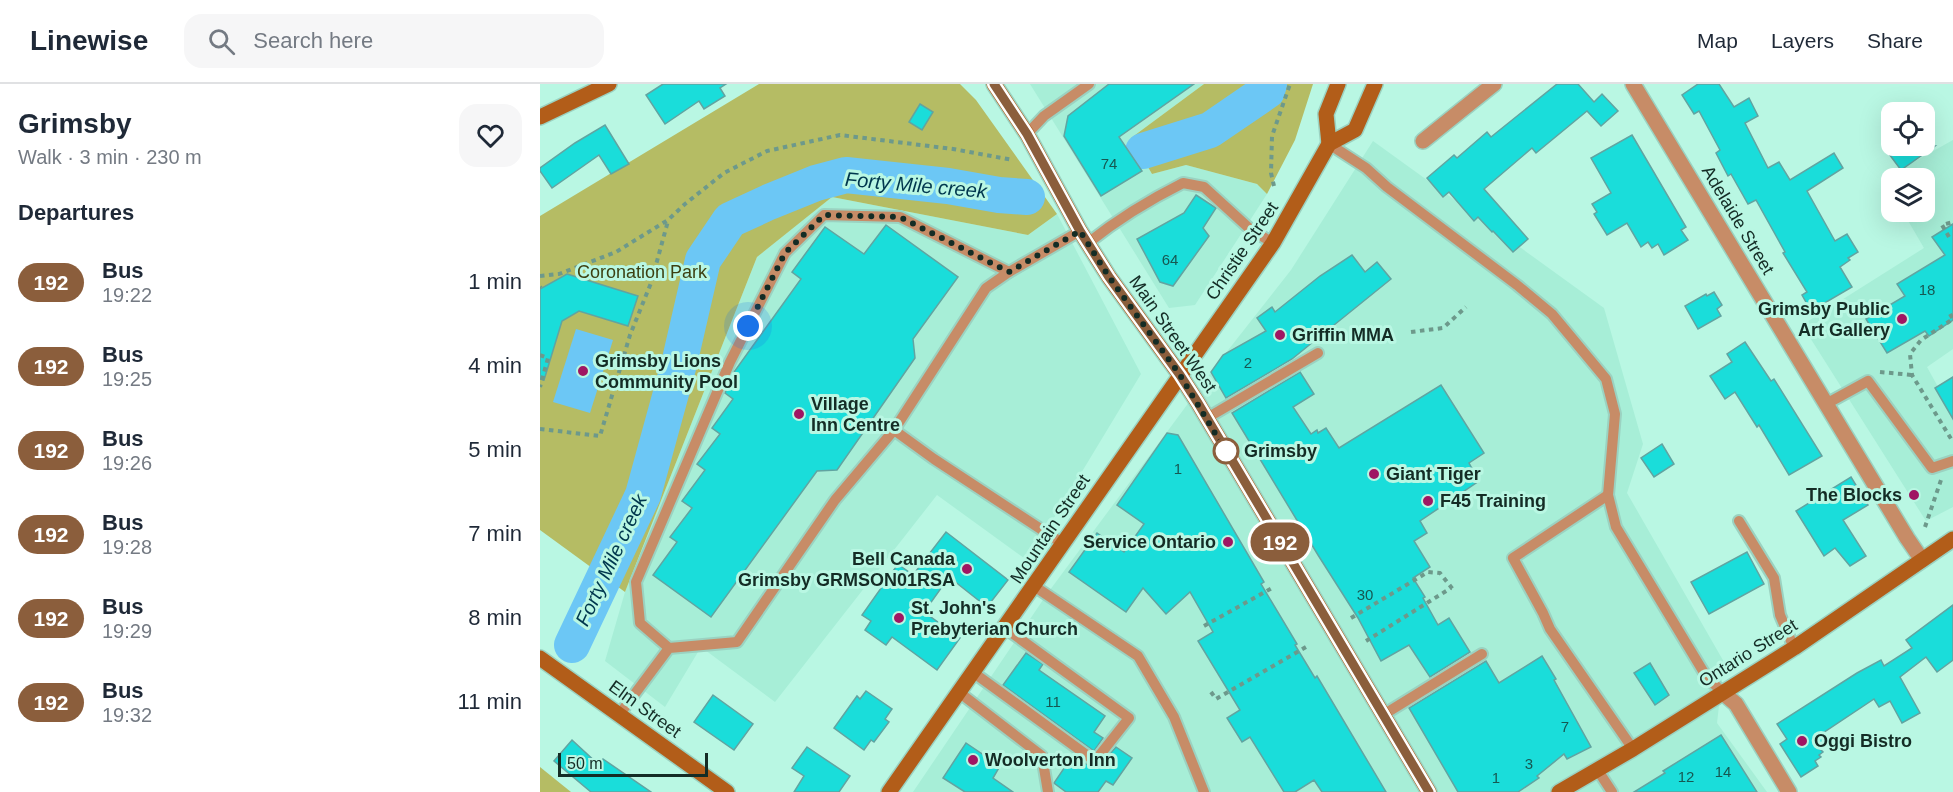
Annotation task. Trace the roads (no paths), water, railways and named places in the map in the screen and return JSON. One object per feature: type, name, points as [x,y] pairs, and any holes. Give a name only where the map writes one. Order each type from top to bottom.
[{"type":"main road","points":[[541,114],[609,84]]},
{"type":"main road","name":"Main Street West","points":[[994,84],[1027,134],[1109,277],[1180,375],[1207,418],[1429,792]]},
{"type":"main road","points":[[1338,84],[1326,114],[1329,144],[1355,130],[1375,84]]},
{"type":"main road","name":"Christie Street","points":[[1180,375],[1273,243],[1329,144]]},
{"type":"main road","name":"Mountain Street","points":[[890,792],[1180,375]]},
{"type":"main road","name":"Ontario Street","points":[[1559,792],[1633,749],[1794,648],[1953,539]]},
{"type":"main road","name":"Elm Street","points":[[540,658],[727,792]]},
{"type":"street","points":[[1423,141],[1494,84]]},
{"type":"street","name":"Adelaide Street","points":[[1633,84],[1922,560]]},
{"type":"street","points":[[1722,692],[1736,704],[1789,792]]},
{"type":"lane","points":[[1027,134],[1044,116],[1089,84]]},
{"type":"lane","points":[[1329,144],[1366,168],[1387,187],[1517,285],[1552,315],[1606,379],[1615,414],[1608,495],[1616,527],[1706,676],[1722,692]]},
{"type":"lane","points":[[1009,272],[900,217],[824,215],[785,253],[730,362],[636,582],[640,623],[669,648],[738,642],[835,500],[894,430],[986,288],[1009,272],[1120,219],[1149,200],[1183,183],[1204,187],[1243,223],[1273,243]]},
{"type":"lane","points":[[1207,418],[1318,353]]},
{"type":"lane","points":[[1826,404],[1868,381],[1932,468],[1953,461]]},
{"type":"lane","points":[[894,430],[1062,543]]},
{"type":"lane","points":[[1608,495],[1513,558],[1544,613],[1550,629],[1633,749]]},
{"type":"lane","points":[[1739,521],[1774,578],[1780,615],[1794,648]]},
{"type":"lane","points":[[1034,586],[1138,656],[1174,717],[1203,792]]},
{"type":"lane","points":[[974,673],[1095,761],[1129,718],[1005,628]]},
{"type":"lane","points":[[619,715],[669,648]]},
{"type":"lane","points":[[1383,715],[1482,654]]},
{"type":"lane","points":[[960,693],[1042,756],[1048,792]]},
{"type":"lane","points":[[1597,770],[1612,792]]},
{"type":"water","name":"Grimsby Lions Community Pool","points":[[576,329],[613,340],[590,413],[553,402]]},
{"type":"waterway","name":"Forty Mile creek","points":[[1143,151],[1210,130],[1267,91],[1269,84]]},
{"type":"waterway","name":"Forty Mile creek","points":[[572,645],[643,495],[679,364],[703,260],[730,220],[816,183],[846,175],[1027,197]]},
{"type":"place","name":"Grimsby Public Art Gallery","points":[[1902,319]]},
{"type":"place","name":"Griffin MMA","points":[[1280,335]]},
{"type":"place","name":"Grimsby Lions Community Pool","points":[[583,371]]},
{"type":"place","name":"Village Inn Centre","points":[[799,414]]},
{"type":"place","name":"Grimsby","points":[[1226,451]]},
{"type":"place","name":"Giant Tiger","points":[[1374,474]]},
{"type":"place","name":"The Blocks","points":[[1914,495]]},
{"type":"place","name":"F45 Training","points":[[1428,501]]},
{"type":"place","name":"Service Ontario","points":[[1228,542]]},
{"type":"place","name":"Bell Canada Grimsby GRMSON01RSA","points":[[967,569]]},
{"type":"place","name":"St. John's Prebyterian Church","points":[[899,618]]},
{"type":"place","name":"Oggi Bistro","points":[[1802,741]]},
{"type":"place","name":"Woolverton Inn","points":[[973,760]]},
{"type":"park label","name":"Coronation Park","points":[[642,272]]}]
